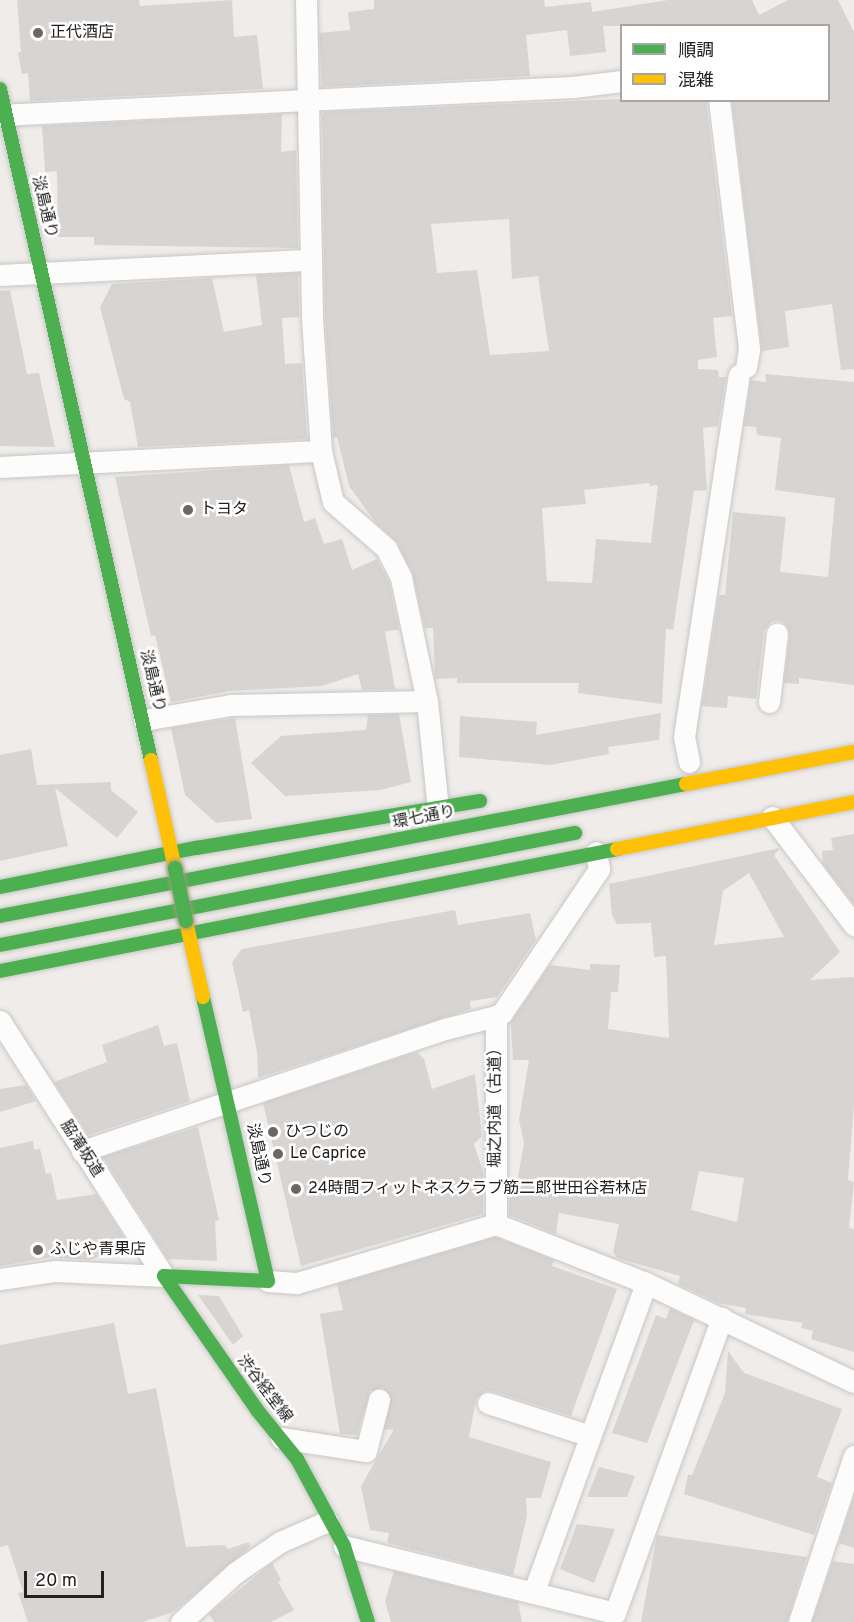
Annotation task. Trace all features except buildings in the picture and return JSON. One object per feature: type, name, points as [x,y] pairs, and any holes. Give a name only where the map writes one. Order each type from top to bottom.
[{"type":"main road","name":"淡島通り","points":[[0,89],[3,115],[42,272],[144,720],[187,927],[229,1101],[268,1281]]},
{"type":"main road","points":[[813,743],[854,743]]},
{"type":"main road","name":"環七通り","points":[[0,916],[854,752]]},
{"type":"main road","points":[[0,886],[172,852],[495,798]]},
{"type":"main road","points":[[0,970],[187,927],[854,802]]},
{"type":"main road","points":[[0,945],[585,832]]},
{"type":"main road","points":[[164,1276],[268,1281]]},
{"type":"main road","name":"渋谷経堂線","points":[[164,1276],[297,1459],[328,1521],[344,1546],[367,1622]]},
{"type":"street","points":[[306,0],[306,100],[311,260],[321,452],[333,502],[386,548],[401,578],[428,701],[438,809]]},
{"type":"street","points":[[3,115],[620,81]]},
{"type":"street","points":[[689,762],[684,737],[689,719],[694,666],[743,371],[749,349],[719,102]]},
{"type":"street","points":[[0,275],[311,260]]},
{"type":"street","points":[[0,467],[321,452]]},
{"type":"street","points":[[769,702],[777,633]]},
{"type":"street","points":[[144,720],[231,705],[428,701]]},
{"type":"street","points":[[772,818],[854,925]]},
{"type":"street","name":"堀之内道（古道）","points":[[496,1224],[496,1017],[502,1013],[599,869],[596,852]]},
{"type":"street","points":[[82,1151],[446,1029],[496,1017]]},
{"type":"street","name":"脇滝坂道","points":[[0,1021],[164,1276]]},
{"type":"street","points":[[268,1281],[297,1283],[496,1224],[646,1283],[854,1382]]},
{"type":"street","points":[[0,1278],[55,1271],[164,1276]]},
{"type":"street","points":[[534,1591],[646,1283]]},
{"type":"street","points":[[344,1546],[534,1591],[615,1613],[722,1318]]},
{"type":"street","points":[[280,1438],[366,1451],[379,1400]]},
{"type":"street","points":[[488,1403],[590,1436]]},
{"type":"street","points":[[799,1622],[854,1456]]},
{"type":"street","points":[[181,1622],[244,1567],[280,1542],[328,1521]]},
{"type":"traffic: fast","points":[[0,89],[151,760]]},
{"type":"traffic: fast","points":[[0,916],[686,784]]},
{"type":"traffic: fast","points":[[0,887],[196,848],[480,801]]},
{"type":"traffic: fast","points":[[0,945],[575,833]]},
{"type":"traffic: fast","points":[[0,971],[617,849]]},
{"type":"traffic: fast","points":[[175,868],[186,921]]},
{"type":"traffic: fast","points":[[164,1276],[268,1281],[203,997]]},
{"type":"traffic: fast","points":[[164,1276],[257,1410],[297,1459],[344,1546],[368,1622]]},
{"type":"traffic: slow","points":[[686,784],[854,752]]},
{"type":"traffic: slow","points":[[151,760],[175,868]]},
{"type":"traffic: slow","points":[[617,849],[854,802]]},
{"type":"traffic: slow","points":[[186,921],[203,997]]},
{"type":"place","name":"正代酒店","points":[[38,33]]},
{"type":"place","name":"トヨタ","points":[[188,510]]},
{"type":"place","name":"ひつじの","points":[[273,1132]]},
{"type":"place","name":"Le Caprice","points":[[278,1154]]},
{"type":"place","name":"24時間フィットネスクラブ筋二郎世田谷若林店","points":[[296,1189]]},
{"type":"place","name":"ふじや青果店","points":[[38,1250]]}]
